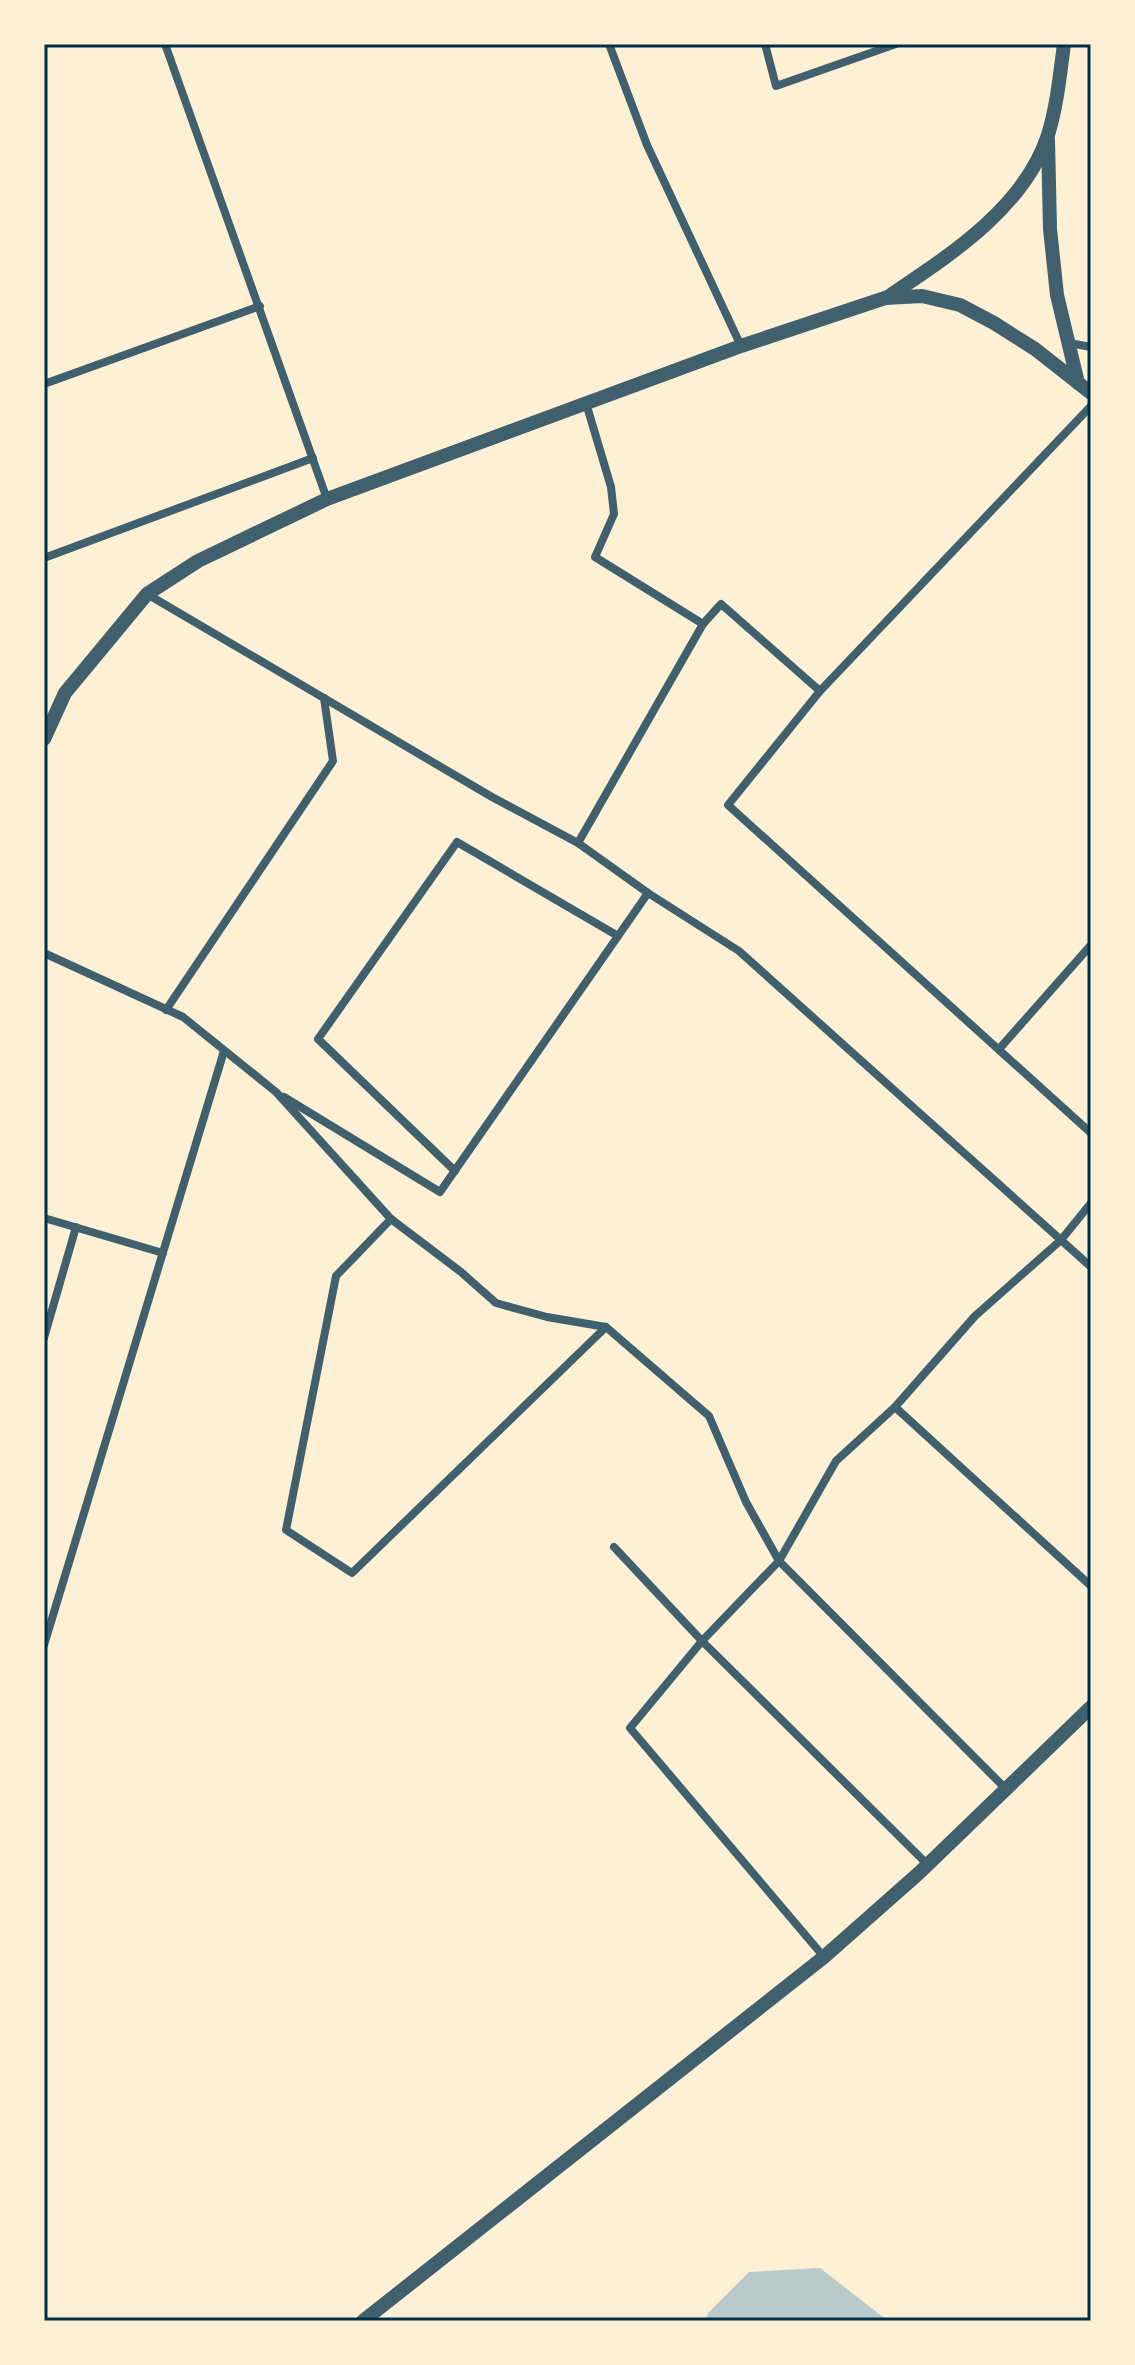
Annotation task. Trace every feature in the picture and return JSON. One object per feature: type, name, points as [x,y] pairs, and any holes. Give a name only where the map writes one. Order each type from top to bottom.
[{"type":"street","points":[[165,44],[327,499]]},
{"type":"street","points":[[609,44],[647,145],[741,346]]},
{"type":"street","points":[[765,44],[776,86],[896,44]]},
{"type":"street","points":[[1064,44],[1048,136],[1050,229],[1057,295],[1078,383]]},
{"type":"street","points":[[885,298],[938,262],[995,215],[1025,182],[1048,136]]},
{"type":"street","points":[[44,739],[65,693],[147,594],[198,561],[327,499],[741,346],[885,298],[922,296],[960,305],[1035,349],[1091,393]]},
{"type":"street","points":[[44,384],[260,306]]},
{"type":"street","points":[[1069,343],[1091,347]]},
{"type":"street","points":[[586,403],[611,487],[614,514],[595,557],[703,624]]},
{"type":"street","points":[[1091,406],[820,691],[728,805],[1091,1133]]},
{"type":"street","points":[[44,558],[313,458]]},
{"type":"street","points":[[147,594],[492,797],[578,843],[648,893],[739,951],[1091,1267]]},
{"type":"street","points":[[578,843],[703,624],[721,604],[820,691]]},
{"type":"street","points":[[166,1010],[333,761],[324,698]]},
{"type":"street","points":[[455,1171],[318,1039],[457,842],[618,936]]},
{"type":"street","points":[[44,953],[183,1017],[276,1092],[440,1192],[648,893]]},
{"type":"street","points":[[1000,1048],[1091,945]]},
{"type":"street","points":[[44,1645],[224,1051]]},
{"type":"street","points":[[276,1092],[391,1219],[496,1303],[547,1317],[606,1327],[709,1416],[746,1502],[779,1561],[1007,1790]]},
{"type":"street","points":[[824,1957],[630,1728],[702,1641],[779,1561],[836,1461],[895,1407],[975,1316],[1061,1240],[1091,1203]]},
{"type":"street","points":[[44,1218],[163,1253]]},
{"type":"street","points":[[391,1219],[336,1276],[286,1530],[352,1573],[606,1327]]},
{"type":"street","points":[[44,1338],[76,1227]]},
{"type":"street","points":[[895,1407],[1091,1586]]},
{"type":"street","points":[[614,1547],[702,1641],[928,1865]]},
{"type":"street","points":[[363,2321],[824,1957],[928,1865],[1091,1707]]},
{"type":"shaded area","points":[[820,2268],[888,2321],[706,2321],[708,2313],[749,2272]]}]
